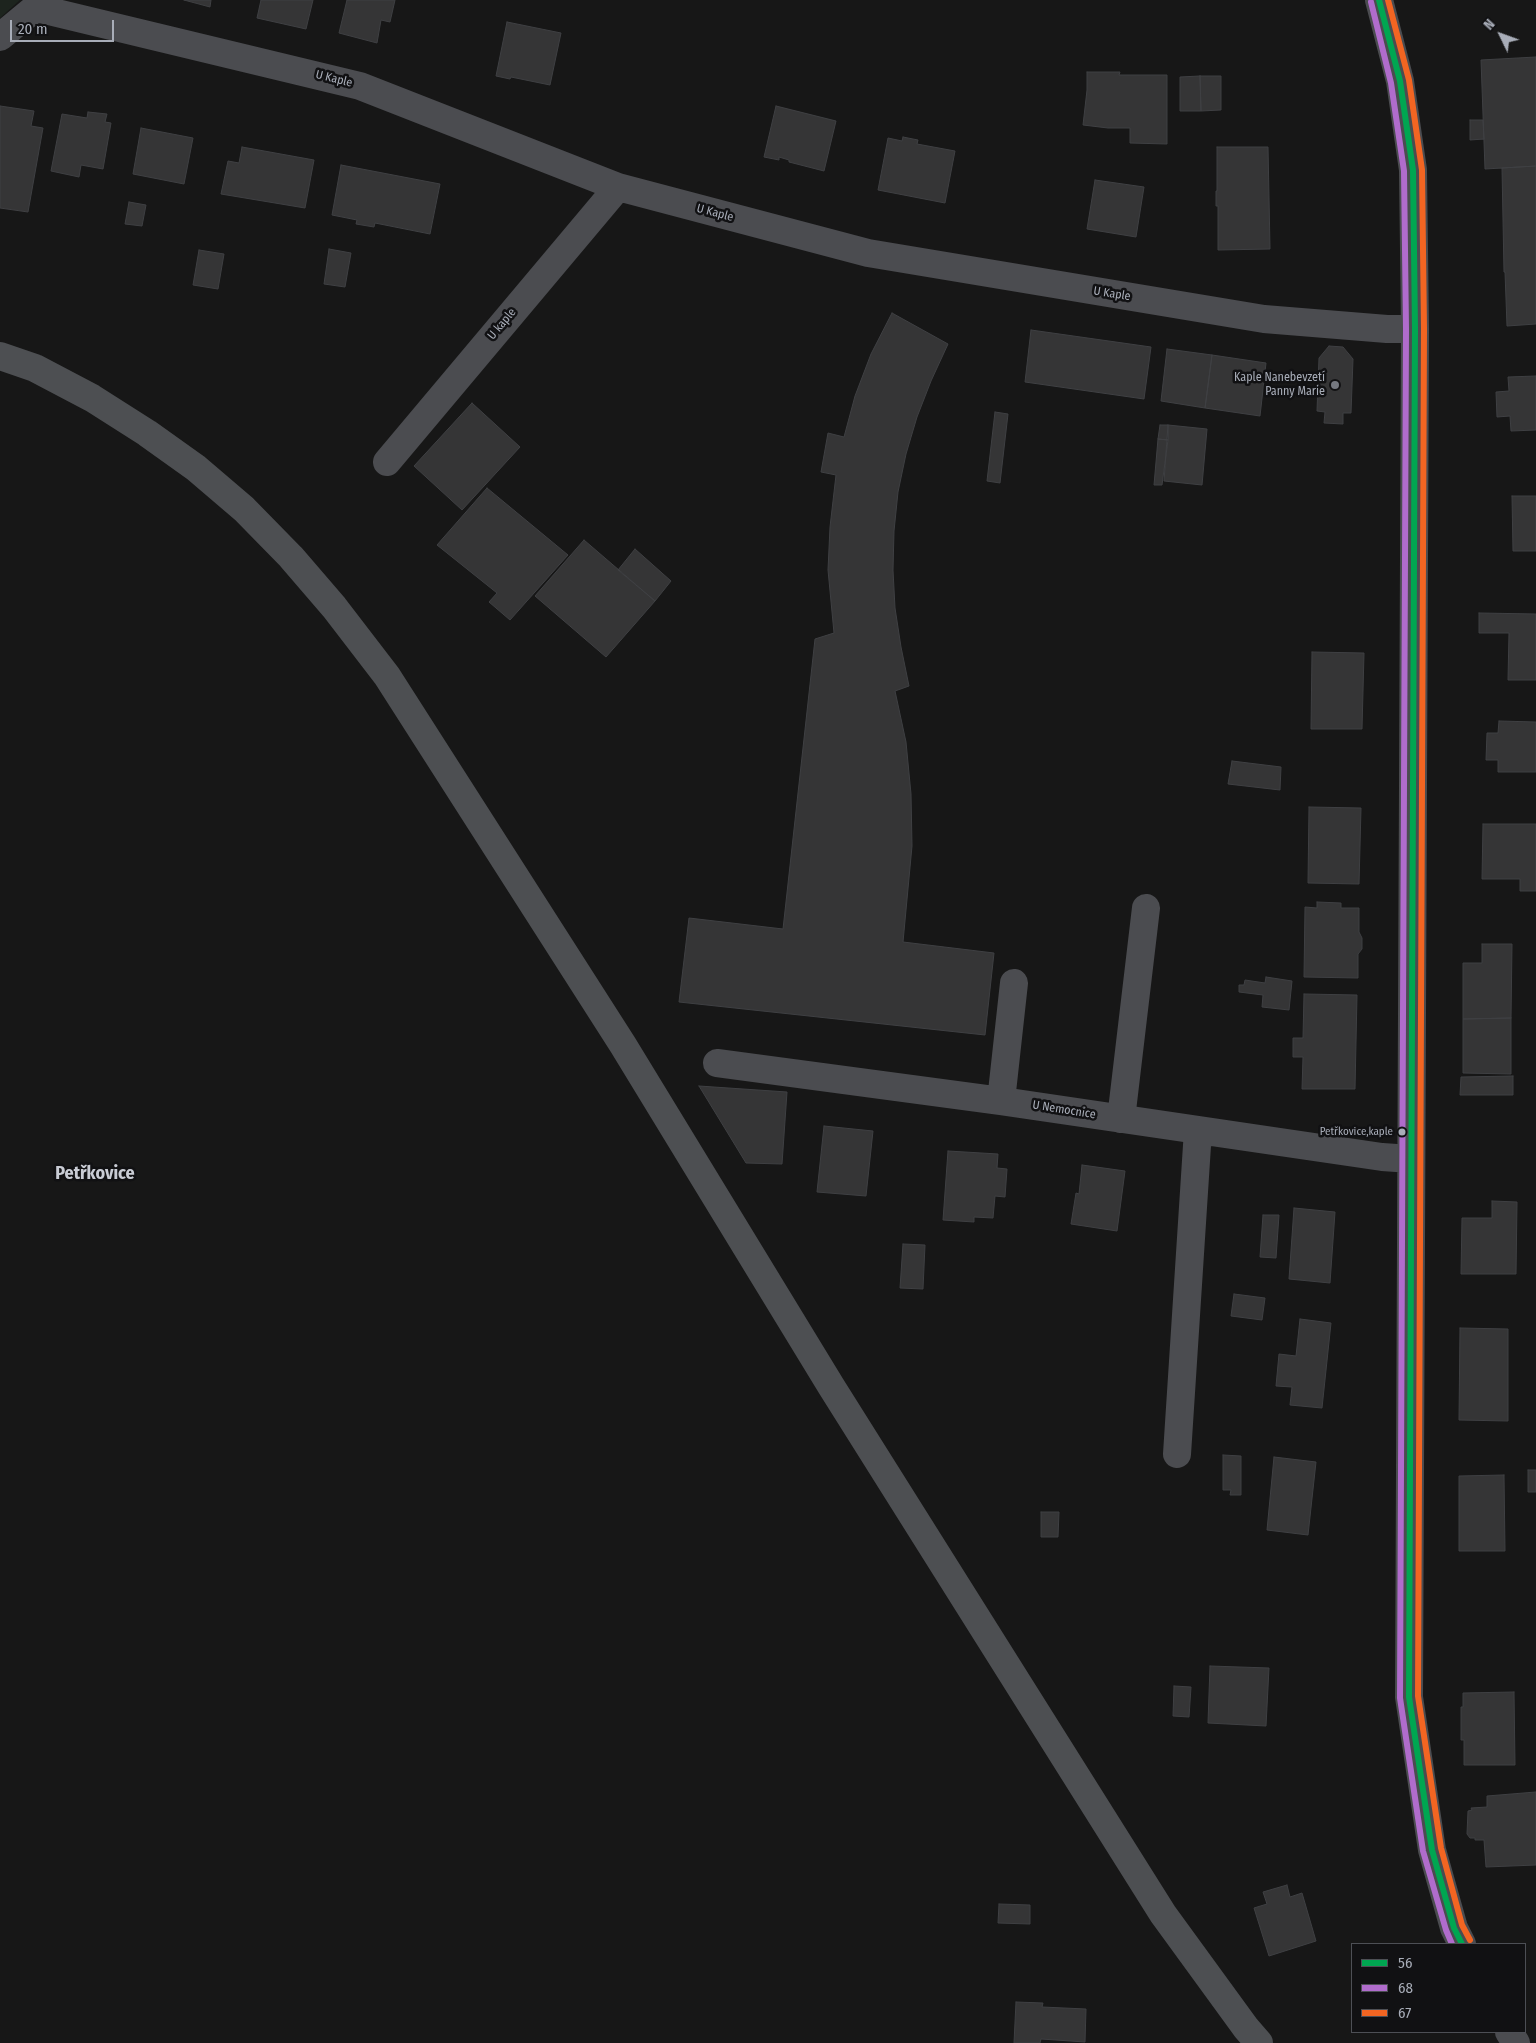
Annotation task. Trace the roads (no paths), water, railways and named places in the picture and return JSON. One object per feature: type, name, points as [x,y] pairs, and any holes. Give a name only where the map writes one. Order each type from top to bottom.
[{"type":"main road","points":[[0,356],[35,368],[92,398],[147,432],[196,468],[244,509],[290,557],[334,607],[387,676],[623,1045],[831,1386],[1163,1914],[1259,2043]]},
{"type":"street","points":[[1379,0],[1400,81],[1413,170],[1415,329],[1409,1697],[1432,1850],[1454,1928],[1462,1943]]},
{"type":"street","name":"U Kaple","points":[[0,37],[41,4],[360,86],[618,187],[868,253],[1264,319],[1415,329]]},
{"type":"street","name":"U kaple","points":[[387,462],[618,187]]},
{"type":"street","points":[[1121,1119],[1146,908]]},
{"type":"street","points":[[1001,1101],[1014,983]]},
{"type":"street","name":"U Nemocnice","points":[[717,1064],[1001,1101],[1382,1157],[1411,1159]]},
{"type":"street","points":[[1177,1454],[1198,1130]]},
{"type":"place","name":"Kaple Nanebevzetí Panny Marie","points":[[1335,385]]},
{"type":"place","name":"Petřkovice,kaple","points":[[1402,1132]]},
{"type":"district","name":"Petřkovice","points":[[95,1174]]}]
